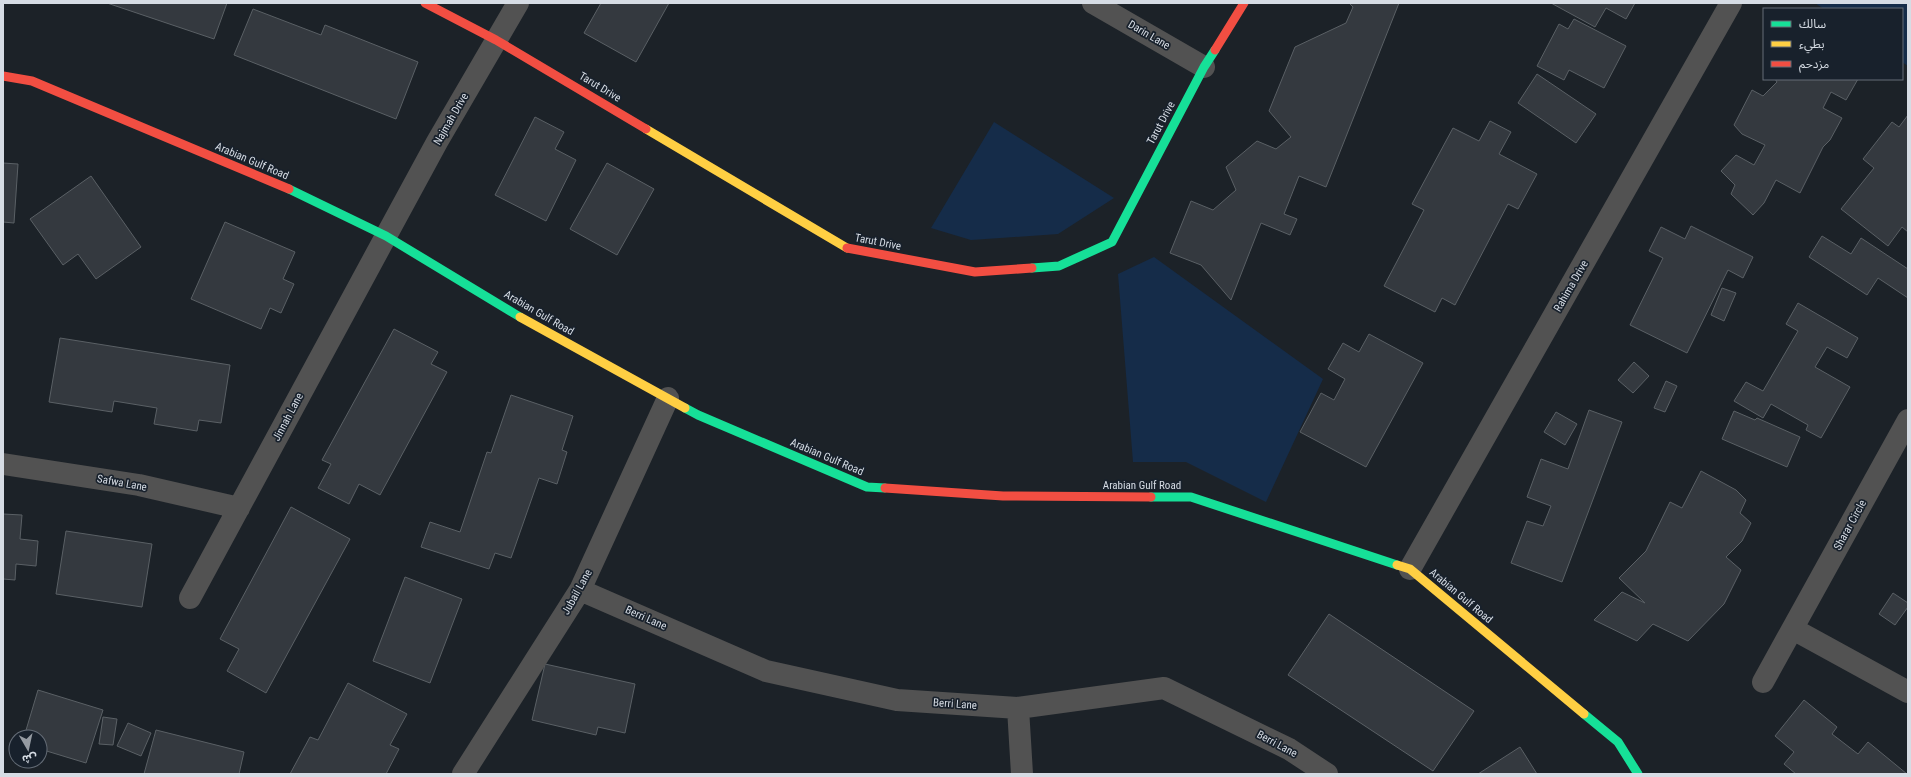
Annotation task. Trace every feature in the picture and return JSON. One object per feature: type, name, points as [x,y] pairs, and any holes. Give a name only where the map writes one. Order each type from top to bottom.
[{"type":"main road","name":"Tarut Drive","points":[[425,3],[496,40],[849,250],[975,272],[1059,266],[1112,242],[1204,67],[1244,3]]},
{"type":"main road","name":"Arabian Gulf Road","points":[[3,76],[32,81],[282,186],[386,236],[530,323],[698,415],[867,487],[1003,496],[1191,497],[1410,569],[1618,742],[1638,774]]},
{"type":"street","name":"Najmah Drive","points":[[386,236],[437,142],[518,3]]},
{"type":"street","name":"Darin Lane","points":[[1093,3],[1204,67]]},
{"type":"street","name":"Rahima Drive","points":[[1410,569],[1731,3]]},
{"type":"street","name":"Jinnah Lane","points":[[190,598],[386,236]]},
{"type":"street","name":"Jubail Lane","points":[[463,774],[580,590],[668,398]]},
{"type":"street","name":"Sharar Circle","points":[[1763,682],[1908,420]]},
{"type":"street","name":"Safwa Lane","points":[[3,464],[139,485],[239,508]]},
{"type":"street","name":"Berri Lane","points":[[580,590],[766,671],[897,700],[1018,708],[1164,688],[1289,749],[1327,774]]},
{"type":"street","points":[[1793,629],[1908,692]]},
{"type":"street","points":[[1018,708],[1022,774]]},
{"type":"shaded area","points":[[1815,3],[1908,3],[1908,66],[1903,63],[1903,8],[1822,8]]},
{"type":"shaded area","points":[[994,122],[1114,198],[1058,234],[971,240],[931,228]]},
{"type":"shaded area","points":[[1154,257],[1323,379],[1266,502],[1186,462],[1133,462],[1118,274]]},
{"type":"building","points":[[107,3],[227,3],[214,39]]},
{"type":"building","points":[[601,3],[669,3],[636,62],[584,33]]},
{"type":"building","points":[[1349,3],[1399,3],[1326,187],[1299,176],[1284,214],[1297,219],[1290,235],[1261,223],[1231,300],[1201,265],[1170,253],[1191,201],[1213,210],[1236,190],[1226,167],[1257,141],[1276,149],[1291,137],[1269,111],[1295,47],[1346,23],[1353,7]]},
{"type":"building","points":[[1551,3],[1635,3],[1626,19],[1606,8],[1595,27]]},
{"type":"building","points":[[253,9],[321,35],[325,25],[418,62],[396,119],[234,55]]},
{"type":"building","points":[[1574,19],[1626,46],[1604,88],[1569,70],[1564,80],[1537,66],[1559,24],[1568,29]]},
{"type":"building","points":[[1537,74],[1596,114],[1576,143],[1518,103]]},
{"type":"building","points":[[1776,80],[1857,80],[1846,100],[1831,92],[1823,108],[1842,118],[1830,140],[1823,147],[1800,193],[1776,180],[1764,203],[1753,215],[1731,194],[1735,185],[1721,171],[1736,155],[1754,165],[1765,145],[1742,134],[1734,125],[1752,90],[1763,96],[1777,82]]},
{"type":"building","points":[[1908,115],[1908,232],[1902,227],[1888,246],[1841,209],[1874,168],[1863,159],[1892,122],[1899,127]]},
{"type":"building","points":[[535,117],[564,132],[555,149],[576,160],[546,221],[495,195]]},
{"type":"building","points":[[1490,121],[1511,132],[1499,154],[1537,174],[1518,209],[1508,204],[1455,305],[1442,298],[1435,312],[1384,286],[1424,210],[1412,204],[1453,128],[1479,141]]},
{"type":"building","points":[[3,163],[18,164],[14,223],[3,222]]},
{"type":"building","points":[[607,163],[654,189],[617,255],[570,229]]},
{"type":"building","points":[[91,176],[141,247],[96,279],[78,254],[63,265],[30,219]]},
{"type":"building","points":[[225,222],[295,252],[283,279],[294,284],[281,313],[270,308],[261,329],[191,299]]},
{"type":"building","points":[[1691,226],[1753,257],[1743,278],[1728,270],[1687,353],[1630,325],[1663,258],[1649,251],[1661,227],[1685,239]]},
{"type":"building","points":[[1822,236],[1851,254],[1861,238],[1908,269],[1908,298],[1878,278],[1867,295],[1809,257]]},
{"type":"building","points":[[1722,288],[1736,293],[1724,321],[1711,315]]},
{"type":"building","points":[[1798,303],[1858,338],[1847,358],[1827,347],[1815,367],[1850,387],[1821,438],[1806,430],[1808,425],[1771,404],[1763,418],[1734,401],[1746,382],[1763,391],[1798,331],[1786,324]]},
{"type":"building","points":[[394,329],[438,352],[431,364],[447,372],[380,495],[359,484],[349,504],[318,488],[331,464],[322,460]]},
{"type":"building","points":[[1369,334],[1423,363],[1366,467],[1300,432],[1321,393],[1334,400],[1345,379],[1328,369],[1343,343],[1359,352]]},
{"type":"building","points":[[60,338],[230,365],[221,423],[199,420],[197,431],[154,424],[157,408],[114,401],[112,412],[49,402]]},
{"type":"building","points":[[1634,362],[1649,376],[1633,393],[1618,380]]},
{"type":"building","points":[[1666,381],[1677,386],[1665,412],[1654,408]]},
{"type":"building","points":[[511,395],[573,416],[562,450],[567,452],[557,484],[539,478],[511,558],[495,553],[489,569],[421,547],[430,522],[460,532],[487,452],[491,453]]},
{"type":"building","points":[[1589,410],[1622,422],[1562,582],[1511,563],[1527,521],[1543,526],[1551,506],[1527,497],[1541,459],[1568,469]]},
{"type":"building","points":[[1734,411],[1755,420],[1757,418],[1800,437],[1787,467],[1722,439]]},
{"type":"building","points":[[1556,412],[1577,424],[1565,445],[1544,432]]},
{"type":"building","points":[[1701,471],[1736,490],[1746,500],[1740,513],[1751,523],[1742,541],[1726,557],[1741,570],[1724,604],[1688,641],[1653,624],[1637,641],[1594,620],[1622,592],[1645,603],[1619,578],[1646,551],[1670,502],[1682,508]]},
{"type":"building","points":[[291,507],[350,539],[266,693],[227,671],[239,649],[220,639]]},
{"type":"building","points":[[3,514],[22,515],[20,539],[38,541],[36,566],[16,564],[15,580],[3,579]]},
{"type":"building","points":[[66,531],[152,544],[142,607],[56,594]]},
{"type":"building","points":[[405,577],[462,599],[430,683],[373,661]]},
{"type":"building","points":[[1893,593],[1908,603],[1908,607],[1895,625],[1879,614]]},
{"type":"building","points":[[1329,614],[1474,711],[1433,771],[1288,675]]},
{"type":"building","points":[[545,664],[635,684],[625,733],[598,727],[596,735],[532,720]]},
{"type":"building","points":[[348,683],[407,714],[390,745],[399,749],[386,774],[290,774],[310,737],[318,740]]},
{"type":"building","points":[[38,690],[103,710],[86,763],[48,751],[48,729],[26,729]]},
{"type":"building","points":[[1804,700],[1837,727],[1832,734],[1858,754],[1868,742],[1907,774],[1796,774],[1784,764],[1794,752],[1775,736]]},
{"type":"building","points":[[103,717],[117,719],[113,745],[99,744]]},
{"type":"building","points":[[128,723],[151,733],[141,756],[117,746]]},
{"type":"building","points":[[156,730],[244,752],[239,774],[144,774]]},
{"type":"building","points":[[1520,747],[1537,774],[1478,774]]},
{"type":"traffic: fast","points":[[1032,268],[1059,266],[1112,242],[1204,67],[1215,50]]},
{"type":"traffic: fast","points":[[289,189],[386,236],[520,317]]},
{"type":"traffic: fast","points":[[685,408],[698,415],[867,487],[885,488]]},
{"type":"traffic: fast","points":[[1151,497],[1191,497],[1397,565]]},
{"type":"traffic: fast","points":[[1584,714],[1618,742],[1638,774]]},
{"type":"traffic: slow","points":[[646,129],[847,248]]},
{"type":"traffic: slow","points":[[520,317],[685,408]]},
{"type":"traffic: slow","points":[[1397,565],[1410,569],[1584,714]]},
{"type":"traffic: jam","points":[[425,3],[496,40],[646,129]]},
{"type":"traffic: jam","points":[[1215,50],[1244,3]]},
{"type":"traffic: jam","points":[[3,76],[32,81],[289,189]]},
{"type":"traffic: jam","points":[[847,248],[975,272],[1032,268]]},
{"type":"traffic: jam","points":[[885,488],[1003,496],[1151,497]]}]
